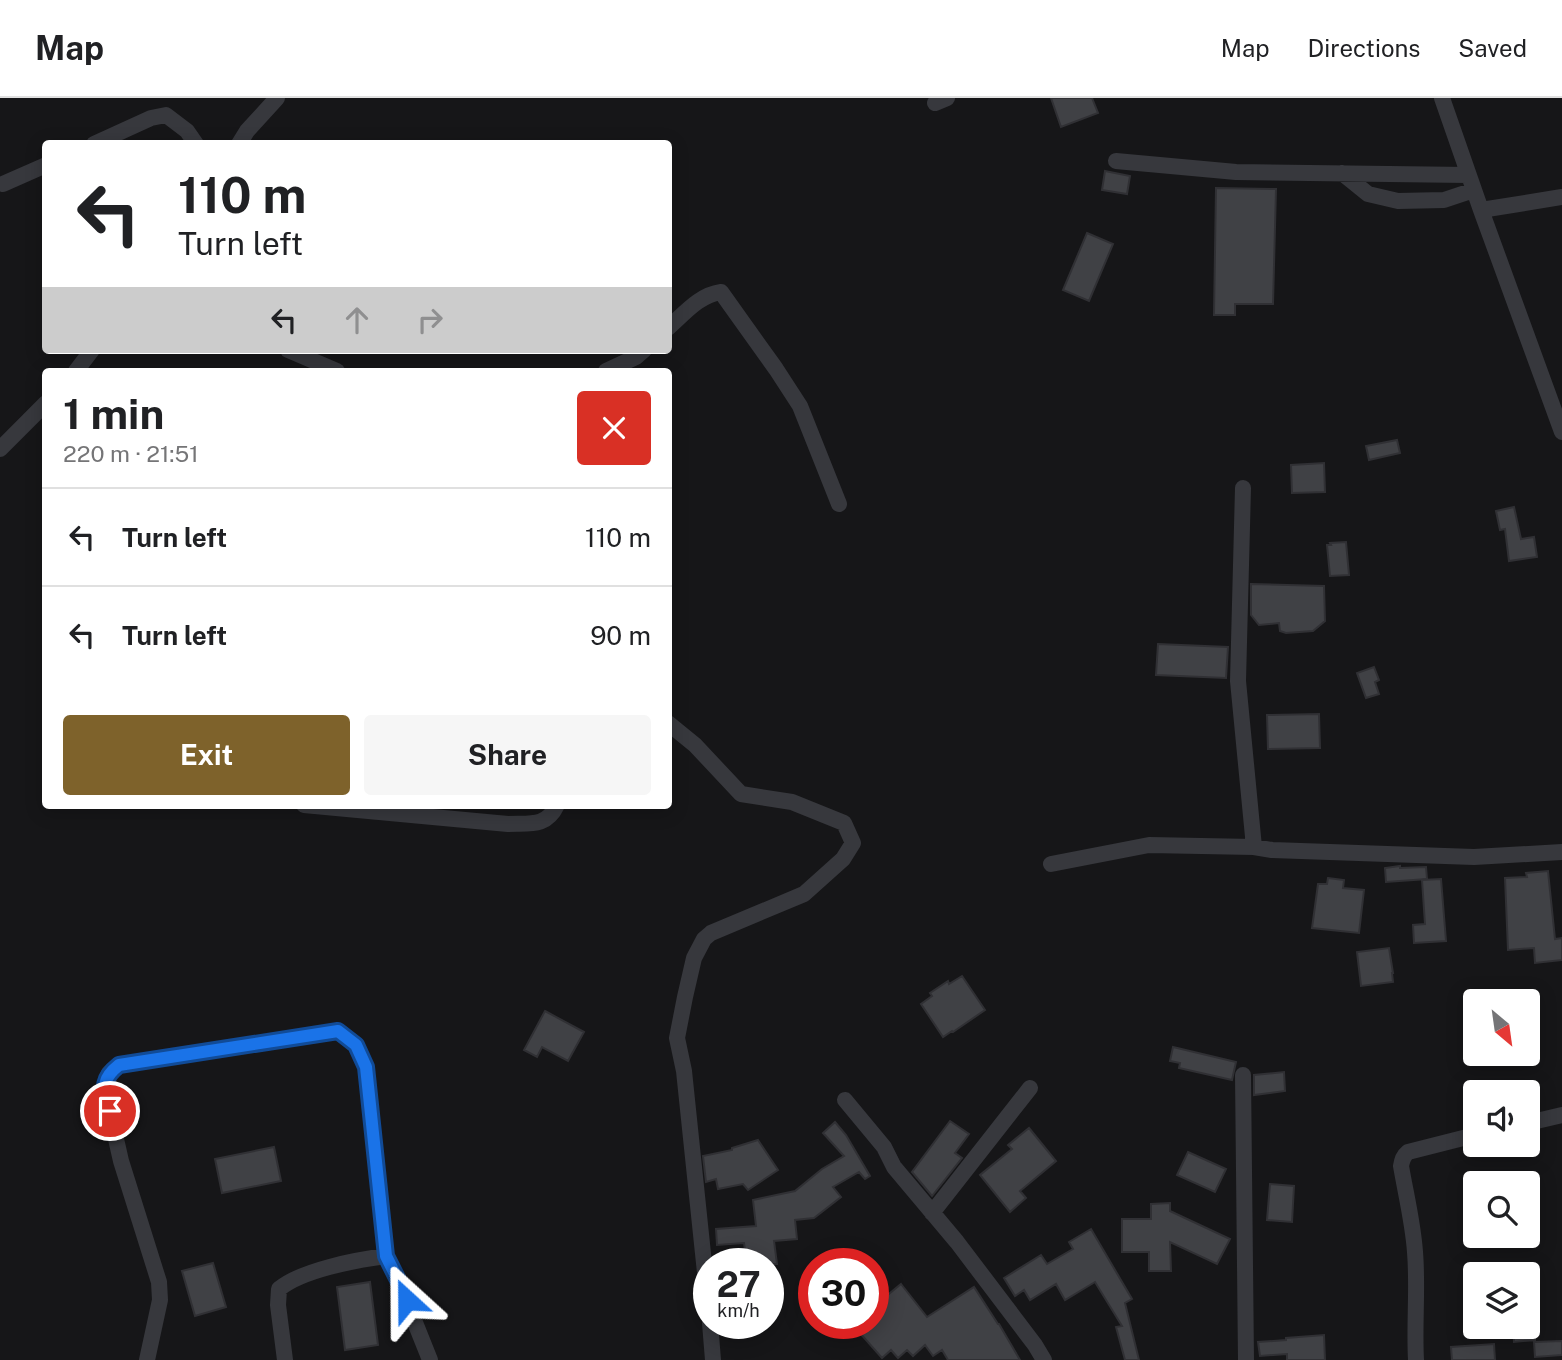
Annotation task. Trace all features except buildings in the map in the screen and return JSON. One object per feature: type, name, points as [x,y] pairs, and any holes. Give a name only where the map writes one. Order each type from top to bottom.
[{"type":"street","points":[[241,140],[277,98]]},
{"type":"street","points":[[1442,98],[1481,210],[1559,413],[1562,432]]},
{"type":"street","points":[[103,140],[151,118],[166,116],[187,131],[194,140]]},
{"type":"street","points":[[1116,161],[1236,172],[1342,173],[1471,183]]},
{"type":"street","points":[[3,184],[42,167]]},
{"type":"street","points":[[1342,173],[1368,194],[1398,201],[1444,200],[1471,183]]},
{"type":"street","points":[[1481,210],[1562,197]]},
{"type":"street","points":[[672,325],[699,301],[720,292],[800,406],[839,504]]},
{"type":"street","points":[[78,368],[89,354]]},
{"type":"street","points":[[297,354],[330,368]]},
{"type":"street","points":[[612,368],[639,354]]},
{"type":"street","points":[[0,449],[42,407]]},
{"type":"street","points":[[1243,488],[1238,681],[1254,847]]},
{"type":"street","points":[[672,726],[695,746],[740,794],[792,802],[828,816],[844,823],[853,843],[843,859],[804,894],[711,933],[704,939],[694,958],[677,1038],[684,1071],[702,1248]]},
{"type":"street","points":[[346,809],[508,824],[541,823],[555,809]]},
{"type":"street","points":[[1051,864],[1149,845],[1474,857],[1562,852]]},
{"type":"street","points":[[147,1360],[160,1300],[159,1282],[121,1161],[104,1086],[109,1073],[119,1065],[338,1031],[356,1045],[366,1067],[386,1256],[430,1360]]},
{"type":"street","points":[[1243,1075],[1246,1360]]},
{"type":"street","points":[[933,1213],[1030,1088]]},
{"type":"street","points":[[845,1101],[884,1147],[894,1167],[981,1273],[1044,1360]]},
{"type":"street","points":[[1540,1120],[1562,1115]]},
{"type":"street","points":[[1416,1360],[1415,1249],[1402,1160],[1408,1152],[1463,1138]]},
{"type":"street","points":[[285,1360],[278,1304],[279,1289],[290,1280],[357,1260],[386,1256]]},
{"type":"street","points":[[711,1339],[713,1360]]},
{"type":"route","points":[[110,1111],[104,1086],[109,1073],[119,1065],[338,1031],[356,1045],[366,1067],[386,1256],[407,1300]]}]
